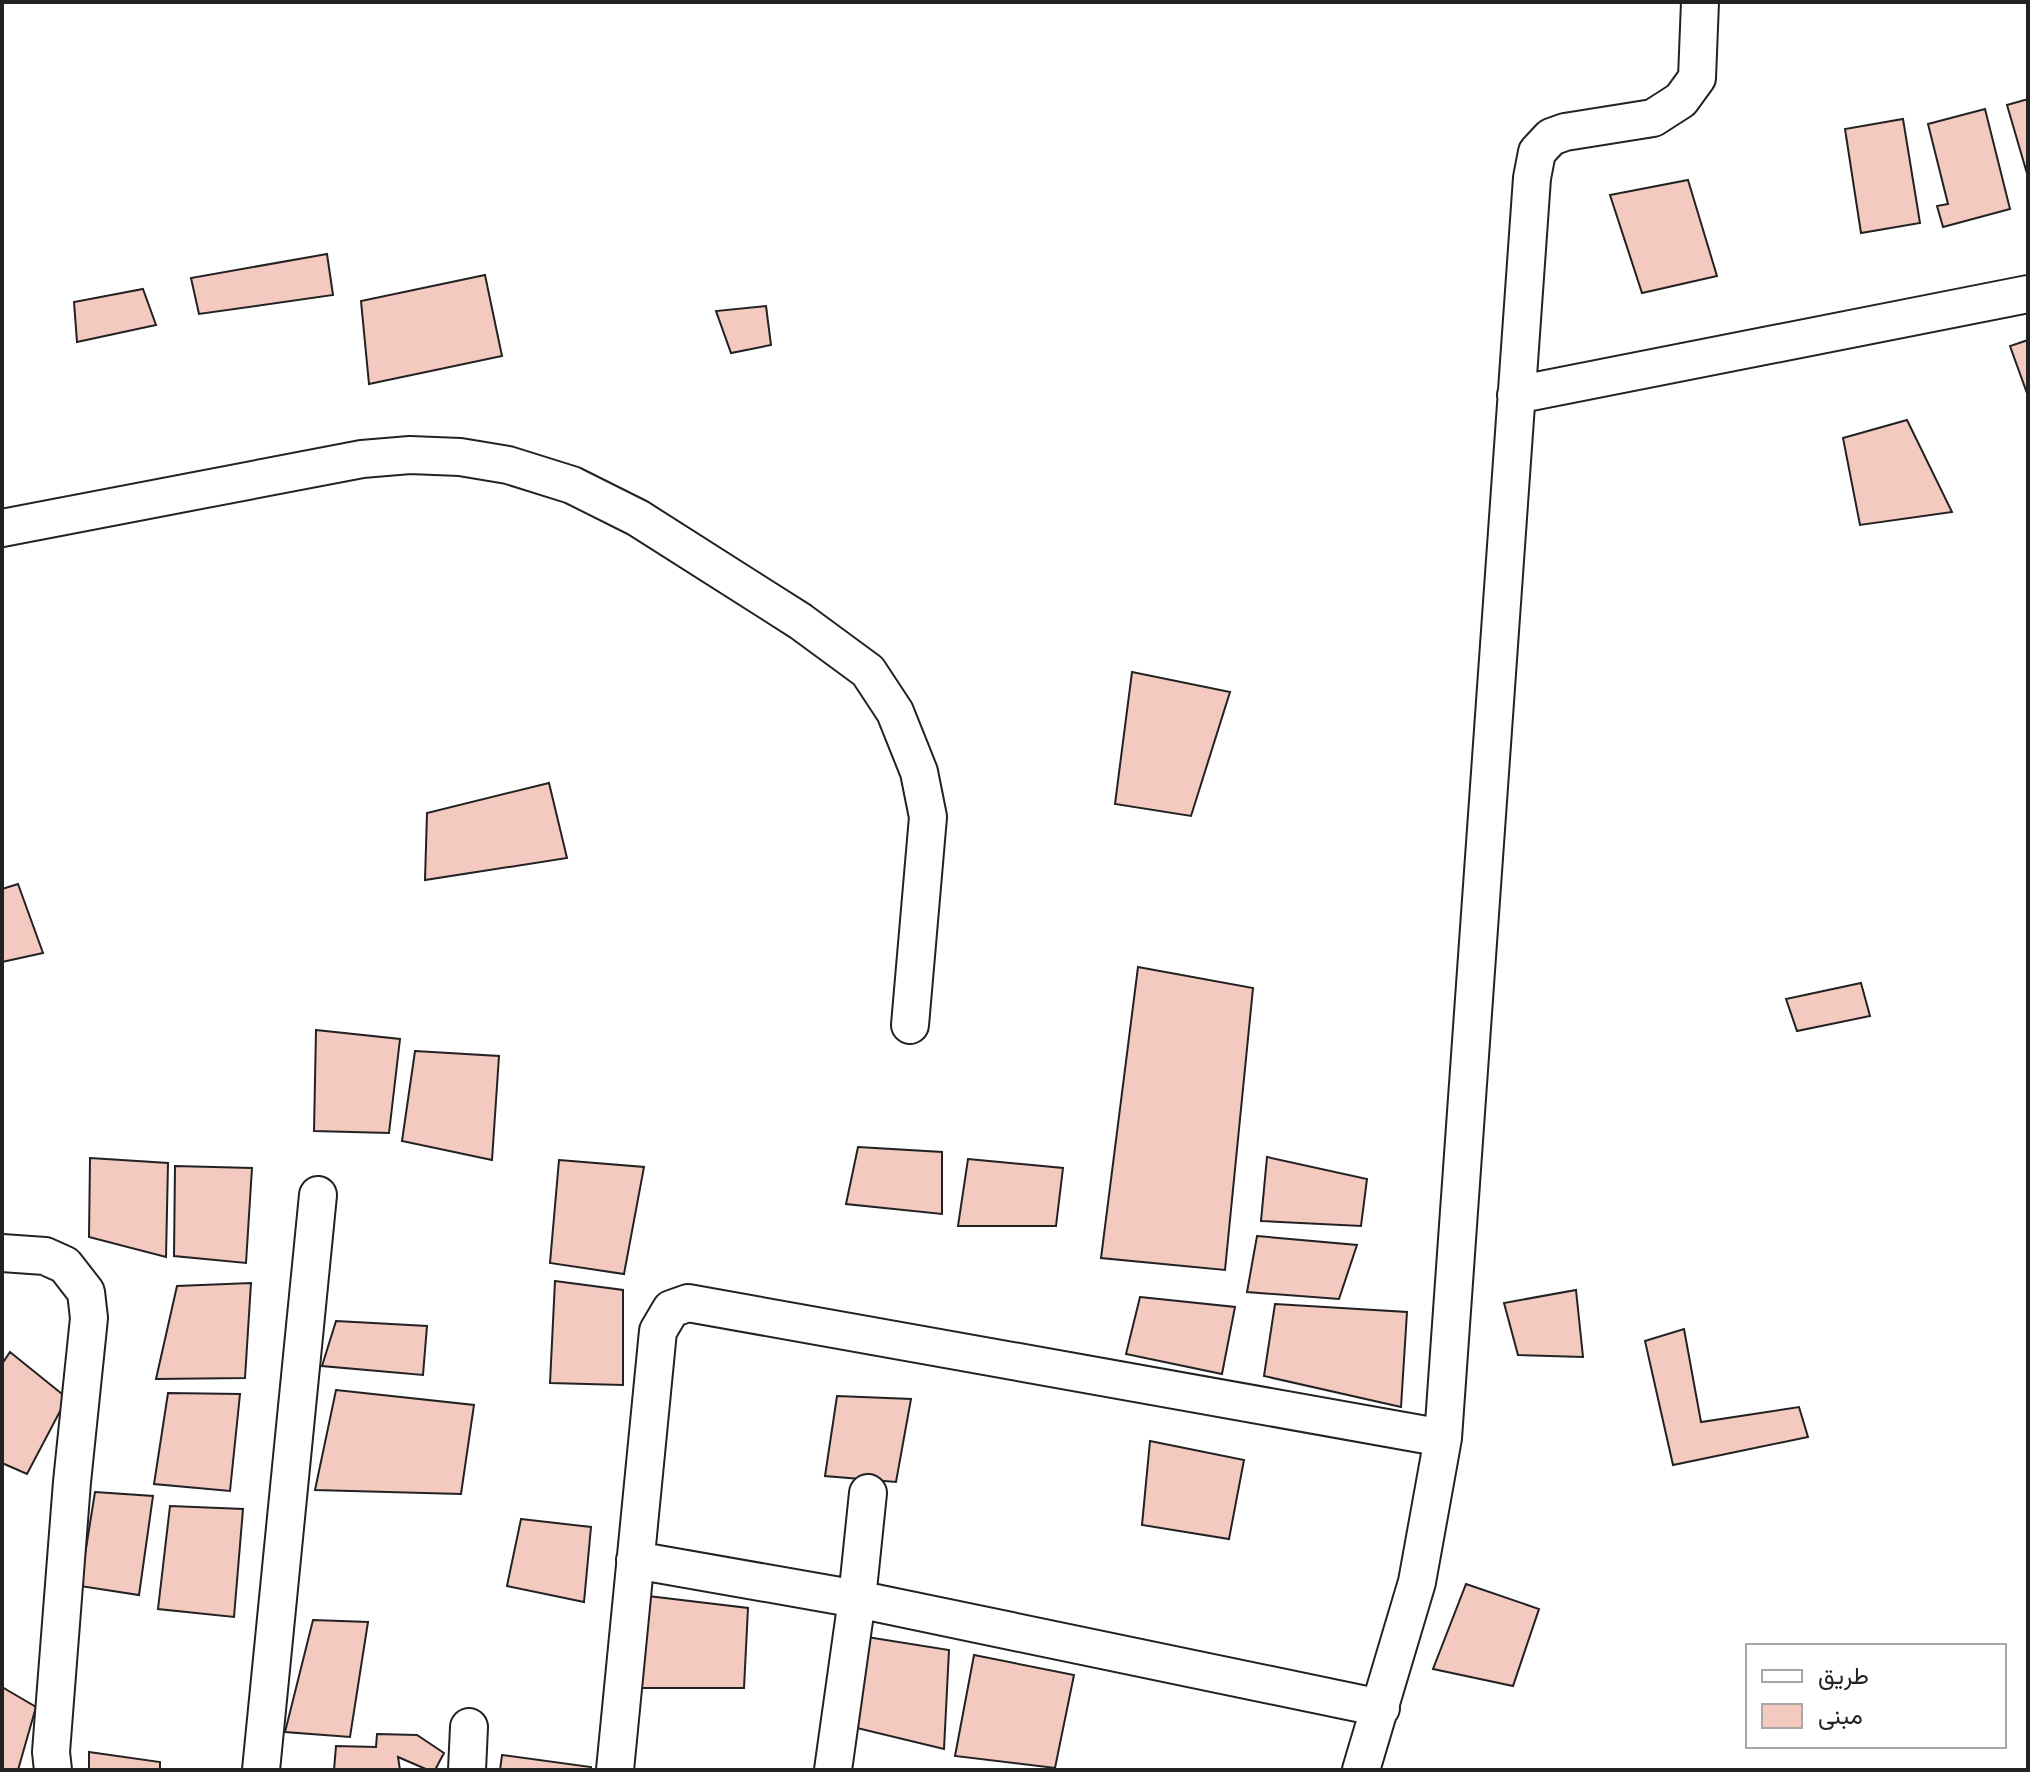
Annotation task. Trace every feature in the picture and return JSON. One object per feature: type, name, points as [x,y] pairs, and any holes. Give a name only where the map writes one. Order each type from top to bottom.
[{"type":"street","points":[[1361,1770],[1417,1582],[1443,1438],[1532,178],[1537,152],[1551,137],[1653,118],[1681,100],[1697,78],[1700,2]]},
{"type":"street","points":[[1516,395],[2028,294]]},
{"type":"street","points":[[2,528],[362,459],[410,455],[460,457],[508,465],[572,485],[638,518],[800,621],[868,671],[895,712],[919,772],[928,817],[910,1025]]},
{"type":"street","points":[[261,1770],[318,1195]]},
{"type":"street","points":[[2,1253],[45,1256],[65,1265],[86,1292],[89,1318],[53,1720],[53,1770]]},
{"type":"street","points":[[615,1770],[658,1331],[671,1309],[688,1303],[1443,1438]]},
{"type":"street","points":[[833,1770],[868,1493]]},
{"type":"street","points":[[635,1560],[857,1599],[1381,1708]]},
{"type":"street","points":[[467,1770],[469,1727]]},
{"type":"building","points":[[2028,99],[2028,177],[2007,105]]},
{"type":"building","points":[[1985,109],[2010,209],[1943,227],[1937,206],[1948,204],[1928,124]]},
{"type":"building","points":[[1903,119],[1920,223],[1861,233],[1845,129]]},
{"type":"building","points":[[1688,180],[1717,276],[1642,293],[1610,195]]},
{"type":"building","points":[[327,254],[333,295],[199,314],[191,278]]},
{"type":"building","points":[[485,275],[502,356],[369,384],[361,301]]},
{"type":"building","points":[[143,289],[156,325],[77,342],[74,302]]},
{"type":"building","points":[[766,306],[771,345],[731,353],[716,311]]},
{"type":"building","points":[[2028,340],[2028,396],[2010,346]]},
{"type":"building","points":[[1907,420],[1952,512],[1860,525],[1843,438]]},
{"type":"building","points":[[1132,672],[1230,692],[1191,816],[1115,804]]},
{"type":"building","points":[[549,783],[567,858],[425,880],[427,813]]},
{"type":"building","points":[[18,884],[43,953],[2,962],[2,889]]},
{"type":"building","points":[[1138,967],[1253,988],[1225,1270],[1101,1258]]},
{"type":"building","points":[[1861,983],[1870,1016],[1797,1031],[1786,999]]},
{"type":"building","points":[[316,1030],[400,1039],[389,1133],[314,1131]]},
{"type":"building","points":[[415,1051],[499,1056],[492,1160],[402,1141]]},
{"type":"building","points":[[858,1147],[942,1152],[942,1214],[846,1204]]},
{"type":"building","points":[[1267,1157],[1367,1179],[1361,1226],[1261,1221]]},
{"type":"building","points":[[90,1158],[168,1163],[166,1257],[89,1237]]},
{"type":"building","points":[[968,1159],[1063,1168],[1056,1226],[958,1226]]},
{"type":"building","points":[[559,1160],[644,1167],[624,1274],[550,1263]]},
{"type":"building","points":[[175,1166],[252,1168],[246,1263],[174,1256]]},
{"type":"building","points":[[1257,1236],[1357,1245],[1339,1299],[1247,1292]]},
{"type":"building","points":[[555,1281],[623,1290],[623,1385],[550,1383]]},
{"type":"building","points":[[251,1283],[245,1378],[156,1379],[177,1286]]},
{"type":"building","points":[[1576,1290],[1583,1357],[1518,1355],[1504,1303]]},
{"type":"building","points":[[1140,1297],[1235,1307],[1222,1374],[1126,1354]]},
{"type":"building","points":[[1275,1304],[1407,1312],[1401,1407],[1264,1376]]},
{"type":"building","points":[[336,1321],[427,1326],[423,1375],[322,1366]]},
{"type":"building","points":[[1684,1329],[1701,1422],[1799,1407],[1808,1437],[1673,1465],[1645,1341]]},
{"type":"building","points":[[10,1352],[67,1398],[27,1474],[2,1463],[2,1364]]},
{"type":"building","points":[[336,1390],[474,1405],[461,1494],[315,1490]]},
{"type":"building","points":[[168,1393],[240,1394],[230,1491],[154,1484]]},
{"type":"building","points":[[837,1396],[911,1399],[896,1482],[825,1476]]},
{"type":"building","points":[[1150,1441],[1244,1460],[1229,1539],[1142,1525]]},
{"type":"building","points":[[95,1492],[153,1496],[139,1595],[80,1586]]},
{"type":"building","points":[[170,1506],[243,1509],[234,1617],[158,1609]]},
{"type":"building","points":[[521,1519],[591,1527],[584,1602],[507,1586]]},
{"type":"building","points":[[1466,1584],[1539,1609],[1513,1686],[1433,1669]]},
{"type":"building","points":[[648,1596],[748,1608],[744,1688],[636,1688]]},
{"type":"building","points":[[313,1620],[368,1622],[350,1737],[285,1732]]},
{"type":"building","points":[[867,1637],[949,1650],[944,1749],[857,1728]]},
{"type":"building","points":[[974,1655],[1074,1675],[1055,1768],[955,1756]]},
{"type":"building","points":[[2,1687],[36,1707],[18,1770],[2,1770]]},
{"type":"building","points":[[377,1734],[417,1735],[444,1753],[435,1770],[398,1757],[400,1770],[334,1770],[336,1746],[376,1747]]},
{"type":"building","points":[[89,1752],[160,1762],[160,1770],[89,1770]]},
{"type":"building","points":[[502,1755],[591,1767],[591,1770],[500,1770]]}]
